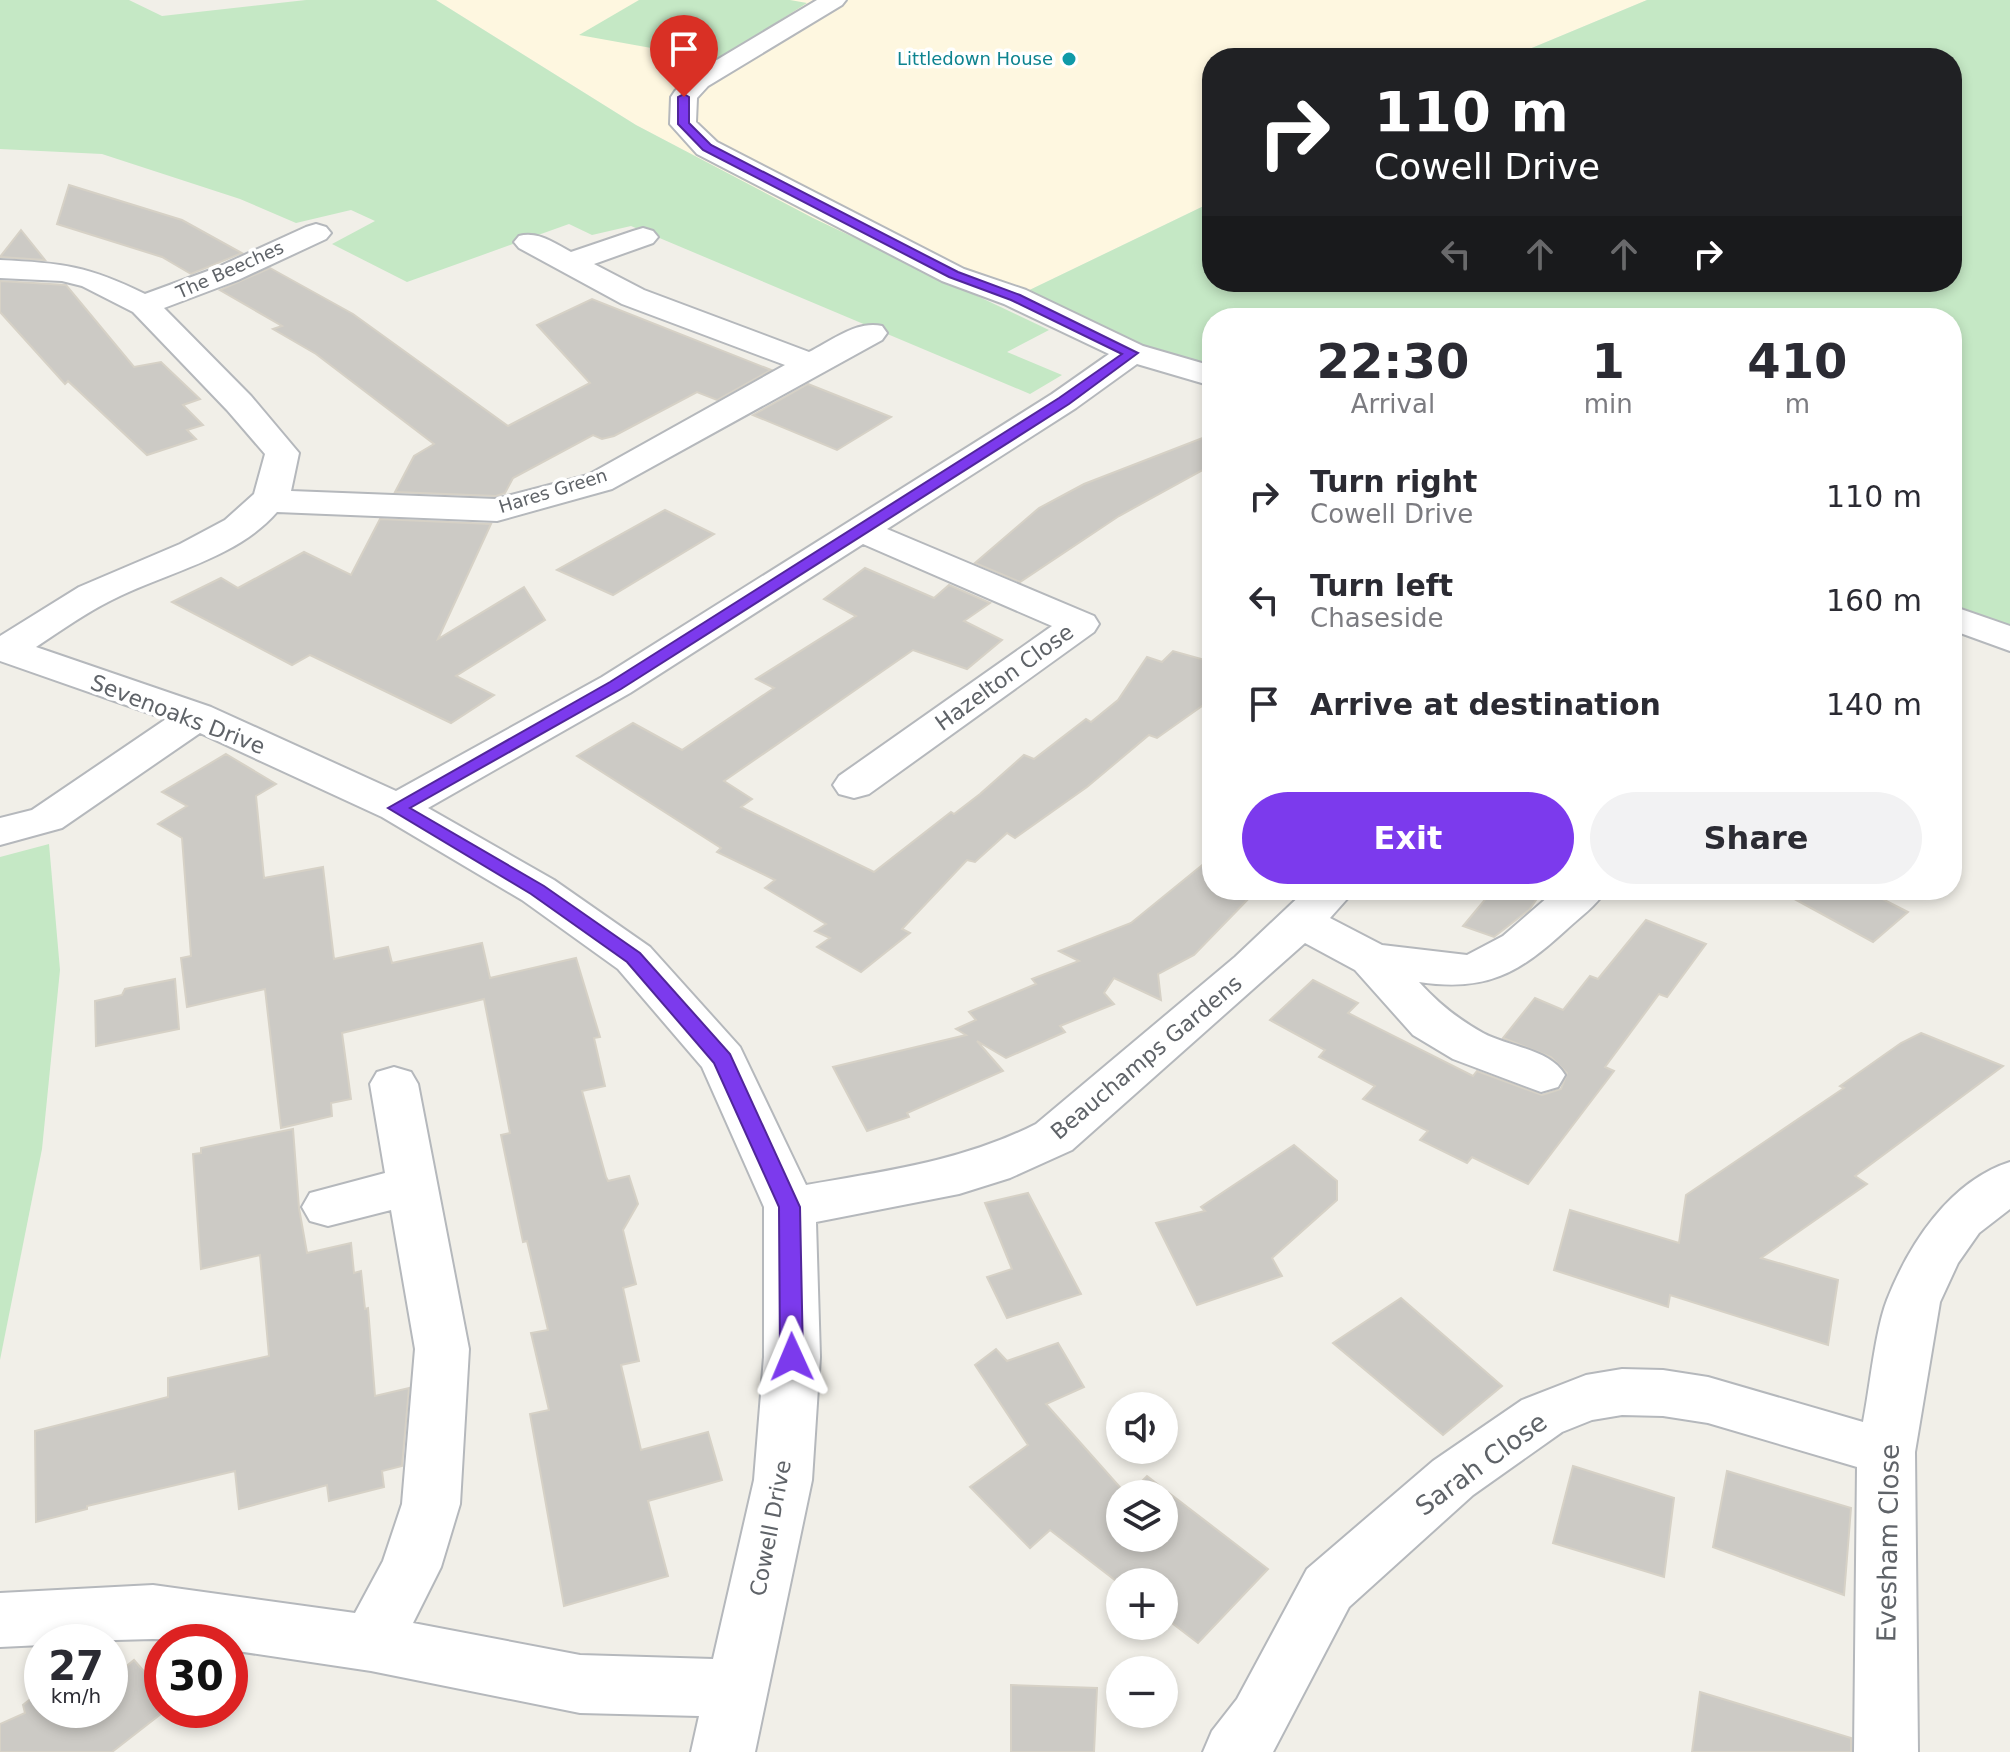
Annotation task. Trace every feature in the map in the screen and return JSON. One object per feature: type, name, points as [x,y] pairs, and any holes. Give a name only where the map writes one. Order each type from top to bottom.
[{"type":"street","points":[[834,0],[699,81],[684,97],[683,124],[707,148],[953,275],[988,287],[1132,353],[1202,373]]},
{"type":"street","name":"The Beeches","points":[[144,305],[227,274],[316,233]]},
{"type":"street","points":[[569,263],[643,237]]},
{"type":"street","points":[[529,242],[633,297],[811,364]]},
{"type":"street","points":[[0,269],[63,272],[93,280],[144,305],[239,403],[282,453],[279,477],[268,501],[245,521],[194,552],[73,605],[3,649]]},
{"type":"street","name":"Hares Green","points":[[268,501],[497,510],[600,482],[871,333]]},
{"type":"street","points":[[397,808],[608,690],[1064,401],[1132,353]]},
{"type":"street","name":"Hazelton Close","points":[[854,785],[1080,624],[860,530]]},
{"type":"street","points":[[1962,621],[2010,639]]},
{"type":"street","name":"Sevenoaks Drive","points":[[3,649],[197,716],[397,808]]},
{"type":"street","points":[[0,832],[47,819],[197,716]]},
{"type":"street","name":"Cowell Drive","points":[[397,808],[538,890],[634,958],[723,1059],[790,1207],[792,1357],[783,1480],[723,1752]]},
{"type":"street","name":"Beauchamps Gardens","points":[[1371,959],[1433,968],[1477,969],[1508,954],[1572,900]]},
{"type":"street","name":"Beauchamps Gardens","points":[[790,1207],[970,1173],[1031,1150],[1054,1137],[1316,906],[1371,959],[1430,1023],[1470,1047],[1541,1075]]},
{"type":"street","points":[[371,1643],[411,1567],[431,1504],[442,1349],[394,1084]]},
{"type":"street","name":"Evesham Close","points":[[1886,1752],[1886,1452],[1913,1302],[1937,1253],[1961,1219],[2010,1181]]},
{"type":"street","points":[[328,1207],[412,1185]]},
{"type":"street","name":"Sarah Close","points":[[1235,1752],[1259,1720],[1328,1588],[1453,1478],[1542,1416],[1586,1398],[1622,1392],[1663,1393],[1708,1400],[1886,1452]]},
{"type":"street","points":[[0,1620],[153,1612],[371,1643],[580,1684],[738,1688]]},
{"type":"shaded area","points":[[436,0],[1647,0],[1532,48],[1202,48],[1202,207],[1015,297],[1003,306],[845,235],[636,125]]},
{"type":"green space","points":[[0,0],[129,0],[162,16],[306,0],[436,0],[636,125],[813,218],[1049,330],[1007,352],[1062,375],[1030,394],[631,226],[592,235],[569,224],[407,282],[332,244],[375,221],[351,210],[296,223],[240,199],[102,154],[0,149]]},
{"type":"green space","points":[[639,0],[790,0],[807,3],[718,60],[579,35]]},
{"type":"green space","points":[[1647,0],[2010,0],[2010,626],[1962,608],[1962,308],[1202,308],[1202,369],[1015,297],[1202,207],[1202,292],[1962,292],[1962,48],[1532,48]]},
{"type":"green space","points":[[49,844],[60,970],[42,1149],[0,1360],[0,857]]},
{"type":"building","points":[[69,185],[182,220],[242,253],[191,274],[162,257],[57,224]]},
{"type":"building","points":[[21,230],[45,260],[0,257]]},
{"type":"building","points":[[270,268],[353,314],[508,426],[590,383],[537,325],[592,299],[771,370],[717,400],[697,392],[614,436],[602,439],[593,435],[513,478],[505,493],[496,496],[395,492],[414,456],[434,444],[316,354],[273,329],[282,326],[220,290]]},
{"type":"building","points":[[0,281],[66,285],[134,367],[161,362],[200,399],[183,405],[203,425],[187,430],[196,439],[147,455],[68,381],[65,384],[0,312]]},
{"type":"building","points":[[808,384],[891,417],[837,450],[753,415]]},
{"type":"building","points":[[1202,438],[1202,470],[1119,516],[1020,582],[975,563],[1039,508],[1084,484]]},
{"type":"building","points":[[665,510],[714,534],[613,595],[557,570]]},
{"type":"building","points":[[380,519],[491,524],[438,639],[524,587],[545,620],[456,676],[494,695],[451,723],[310,655],[292,665],[172,602],[221,578],[238,588],[304,552],[351,575]]},
{"type":"building","points":[[865,568],[934,598],[949,585],[990,603],[964,621],[1002,640],[967,669],[913,650],[724,781],[752,799],[741,807],[874,872],[951,812],[954,814],[980,794],[1024,755],[1034,759],[1086,719],[1091,722],[1118,700],[1147,657],[1162,662],[1173,651],[1202,659],[1202,706],[1157,738],[1149,735],[1087,787],[1015,838],[1007,833],[975,862],[967,860],[902,929],[910,933],[861,972],[817,947],[830,938],[815,931],[826,924],[765,888],[775,880],[717,852],[721,848],[577,756],[633,723],[682,750],[774,688],[756,679],[856,616],[824,599]]},
{"type":"building","points":[[226,754],[276,784],[256,796],[264,878],[323,867],[334,959],[388,947],[392,963],[482,943],[490,978],[576,958],[600,1037],[594,1038],[605,1086],[582,1091],[606,1177],[608,1181],[629,1176],[638,1204],[623,1230],[636,1284],[623,1288],[639,1361],[621,1365],[641,1450],[708,1432],[722,1480],[648,1501],[668,1576],[564,1606],[530,1414],[549,1410],[531,1333],[548,1330],[527,1241],[523,1242],[501,1135],[510,1133],[484,999],[342,1033],[351,1099],[331,1103],[332,1116],[281,1128],[265,989],[187,1007],[181,958],[191,956],[182,838],[158,824],[187,806],[162,792]]},
{"type":"building","points":[[1202,865],[1202,900],[1247,900],[1194,955],[1158,974],[1161,1000],[1114,978],[1104,993],[1114,1004],[1060,1026],[1065,1032],[1006,1058],[977,1041],[1003,1071],[907,1113],[909,1117],[867,1131],[833,1067],[966,1035],[956,1029],[976,1020],[969,1012],[1036,984],[1032,979],[1079,961],[1059,951],[1131,923]]},
{"type":"building","points":[[1485,900],[1536,900],[1529,910],[1494,937],[1463,926]]},
{"type":"building","points":[[1796,900],[1885,900],[1908,912],[1873,942]]},
{"type":"building","points":[[1646,920],[1706,944],[1667,997],[1659,994],[1605,1067],[1614,1071],[1528,1184],[1472,1157],[1467,1163],[1420,1140],[1428,1131],[1363,1099],[1375,1086],[1319,1057],[1325,1050],[1270,1020],[1313,980],[1358,1003],[1348,1013],[1473,1076],[1477,1071],[1542,1095],[1561,1089],[1567,1073],[1551,1057],[1503,1038],[1535,998],[1563,1010],[1590,976],[1598,979]]},
{"type":"building","points":[[175,979],[179,1029],[96,1046],[95,1001],[122,995],[125,989]]},
{"type":"building","points":[[1921,1033],[2003,1066],[1855,1176],[1867,1184],[1761,1258],[1838,1280],[1828,1345],[1670,1295],[1668,1307],[1554,1270],[1570,1210],[1679,1243],[1686,1195],[1844,1088],[1840,1086],[1901,1043]]},
{"type":"building","points":[[293,1129],[299,1208],[307,1253],[351,1243],[354,1273],[361,1271],[365,1309],[368,1308],[375,1396],[409,1388],[402,1466],[382,1471],[384,1487],[329,1501],[327,1485],[239,1509],[235,1471],[87,1506],[87,1509],[36,1522],[35,1431],[168,1397],[168,1378],[269,1356],[260,1255],[201,1269],[193,1154],[201,1153],[201,1148]]},
{"type":"building","points":[[1294,1145],[1337,1181],[1337,1200],[1272,1258],[1282,1276],[1197,1305],[1156,1223],[1205,1211],[1201,1207]]},
{"type":"building","points":[[1028,1193],[1081,1294],[1007,1318],[987,1277],[1012,1269],[985,1203]]},
{"type":"building","points":[[1401,1298],[1502,1386],[1443,1435],[1333,1343]]},
{"type":"building","points":[[1058,1343],[1084,1387],[1046,1404],[1114,1480],[1106,1480],[1106,1552],[1178,1552],[1178,1500],[1268,1569],[1198,1643],[1178,1628],[1178,1568],[1106,1568],[1106,1573],[1050,1530],[1030,1548],[970,1487],[1028,1445],[975,1365],[996,1349],[1007,1361]]},
{"type":"building","points":[[1573,1466],[1674,1498],[1664,1577],[1553,1543]]},
{"type":"building","points":[[1727,1471],[1851,1508],[1844,1595],[1713,1547]]},
{"type":"building","points":[[134,1660],[144,1671],[144,1727],[112,1752],[0,1752],[0,1724],[24,1713],[24,1728],[128,1728],[128,1665]]},
{"type":"building","points":[[1011,1685],[1097,1688],[1094,1752],[1011,1752]]},
{"type":"building","points":[[1700,1692],[1851,1738],[1851,1752],[1692,1752]]},
{"type":"place","name":"Littledown House","points":[[1069,59]]},
{"type":"route","points":[[684,97],[683,124],[707,148],[953,275],[1015,297],[1132,353],[1064,401],[616,685],[397,808],[538,890],[634,958],[723,1059],[790,1207],[792,1357]]}]
